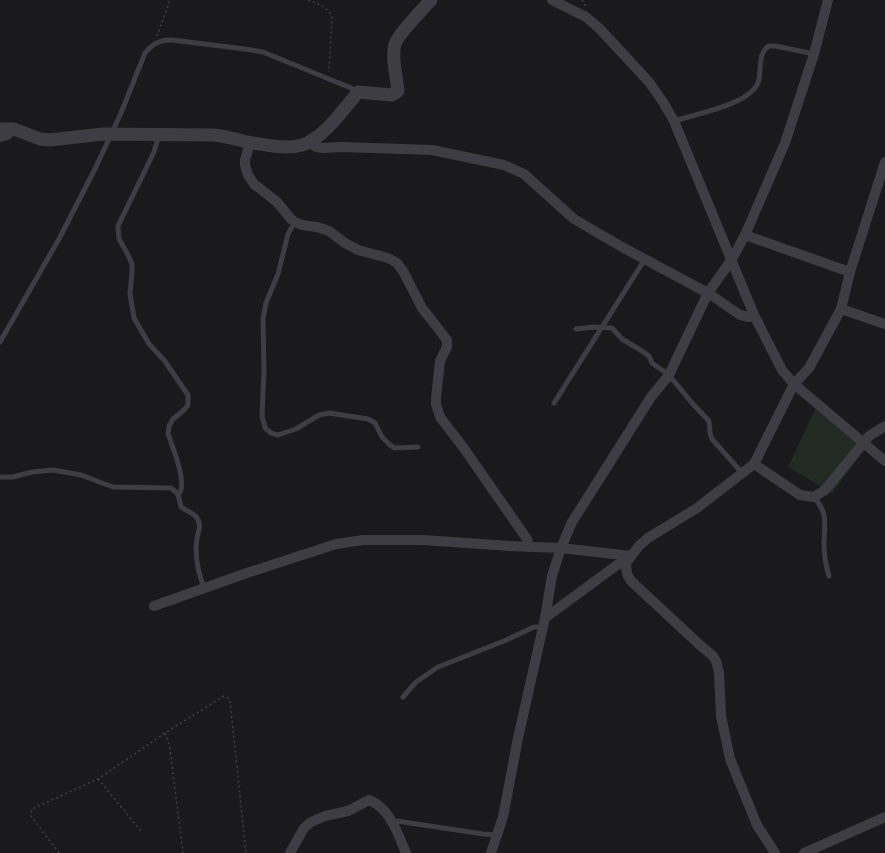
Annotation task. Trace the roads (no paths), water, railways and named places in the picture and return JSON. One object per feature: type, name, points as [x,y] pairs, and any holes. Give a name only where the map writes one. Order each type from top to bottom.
[{"type":"street","points":[[0,129],[14,129],[40,139],[50,140],[112,134],[159,134],[228,136],[250,143],[289,147],[309,142],[327,127],[358,92],[392,95],[398,91],[394,58],[396,44],[405,30],[431,0]]},
{"type":"street","points":[[552,0],[586,17],[599,28],[649,82],[674,120],[754,315],[782,370],[794,384],[885,461]]},
{"type":"street","points":[[492,853],[498,835],[544,622],[552,576],[561,548],[572,522],[651,397],[669,375],[708,293],[732,259],[745,235],[785,143],[814,54],[828,0]]},
{"type":"street","points":[[0,137],[7,135],[14,129]]},
{"type":"street","points":[[309,142],[316,147],[323,148],[342,147],[432,150],[504,165],[524,174],[574,219],[708,293],[740,315],[749,317],[754,315]]},
{"type":"street","points":[[250,143],[245,160],[245,165],[250,180],[277,202],[291,219],[302,225],[317,227],[329,231],[351,246],[364,252],[388,258],[401,267],[422,308],[447,340],[447,347],[440,361],[436,398],[436,404],[440,417],[463,447],[527,539],[529,546]]},
{"type":"street","points":[[544,622],[617,565],[628,559],[648,538],[697,508],[754,464],[794,384],[809,368],[841,309],[850,272],[885,162]]},
{"type":"street","points":[[745,235],[850,272]]},
{"type":"street","points":[[841,309],[885,324]]},
{"type":"street","points":[[754,464],[800,495],[814,497],[825,490],[864,442],[874,432],[885,426]]},
{"type":"street","points":[[154,606],[244,574],[336,544],[363,540],[424,540],[561,548],[628,559]]},
{"type":"street","points":[[628,559],[627,574],[631,581],[713,656],[716,661],[719,672],[721,716],[730,759],[757,825],[775,853]]},
{"type":"street","points":[[290,853],[304,828],[311,822],[325,816],[348,811],[366,800],[372,801],[380,806],[392,822],[406,853]]},
{"type":"street","points":[[804,853],[885,817]]},
{"type":"lane","points":[[0,342],[59,239],[112,134],[145,53],[151,46],[159,42],[172,40],[255,50],[329,78],[358,92]]},
{"type":"lane","points":[[674,120],[737,102],[748,95],[758,82],[763,52],[769,46],[776,46],[814,54]]},
{"type":"lane","points":[[159,134],[154,152],[118,226],[117,231],[119,239],[132,264],[130,294],[134,318],[149,344],[164,360],[188,395],[188,405],[184,410],[176,415],[168,430],[181,476],[181,490],[178,495]]},
{"type":"lane","points":[[295,222],[288,234],[278,274],[266,303],[263,319],[263,424],[268,430],[278,435],[296,429],[313,417],[324,414],[364,418],[375,423],[382,437],[395,448],[418,447]]},
{"type":"lane","points":[[554,403],[645,259]]},
{"type":"lane","points":[[576,329],[602,327],[612,328],[622,339],[642,350],[649,356],[652,363],[669,375],[709,421],[712,439],[743,474]]},
{"type":"lane","points":[[0,476],[13,477],[32,472],[53,470],[81,475],[113,487],[171,488],[176,491],[182,507],[195,515],[199,521],[200,528],[196,544],[196,559],[204,588]]},
{"type":"lane","points":[[814,497],[822,508],[825,520],[824,551],[829,576]]},
{"type":"lane","points":[[403,697],[416,682],[438,668],[504,641],[544,622]]},
{"type":"lane","points":[[392,822],[397,821],[498,835]]}]
